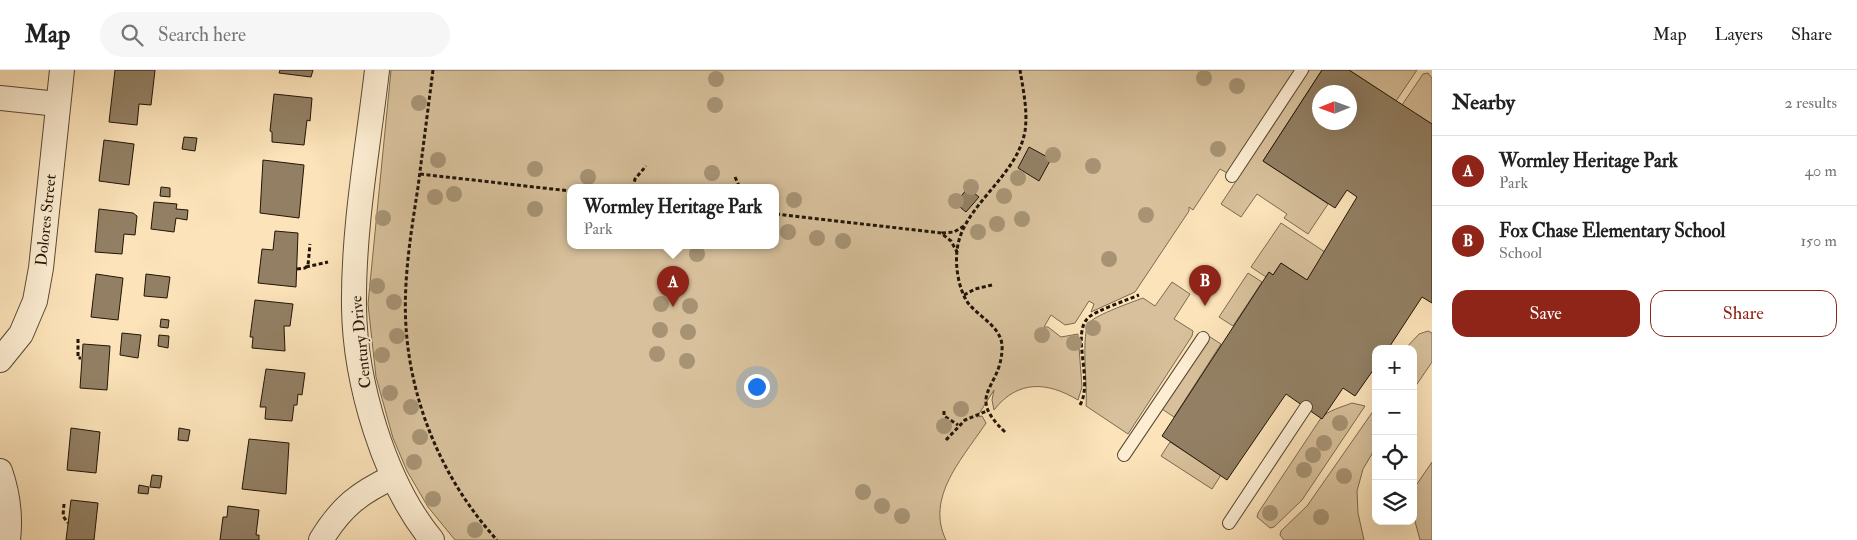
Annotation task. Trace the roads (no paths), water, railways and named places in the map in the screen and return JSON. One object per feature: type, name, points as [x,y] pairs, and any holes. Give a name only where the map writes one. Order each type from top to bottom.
[{"type":"street","name":"Dolores Street","points":[[0,360],[21,334],[34,301],[41,268],[62,70]]},
{"type":"street","name":"Century Drive","points":[[377,70],[358,230],[354,308],[363,386],[383,452],[393,477],[432,540]]},
{"type":"street","points":[[0,98],[58,104]]},
{"type":"street","points":[[0,471],[8,492],[10,521],[8,540]]},
{"type":"street","points":[[321,540],[333,519],[350,502],[393,477]]},
{"type":"lane","points":[[1232,176],[1302,70]]},
{"type":"lane","points":[[1124,455],[1203,338]]},
{"type":"lane","points":[[1229,524],[1306,407]]},
{"type":"place","name":"Fox Chase Elementary School","points":[[1205,306]]},
{"type":"place","name":"Wormley Heritage Park","points":[[673,307]]}]
